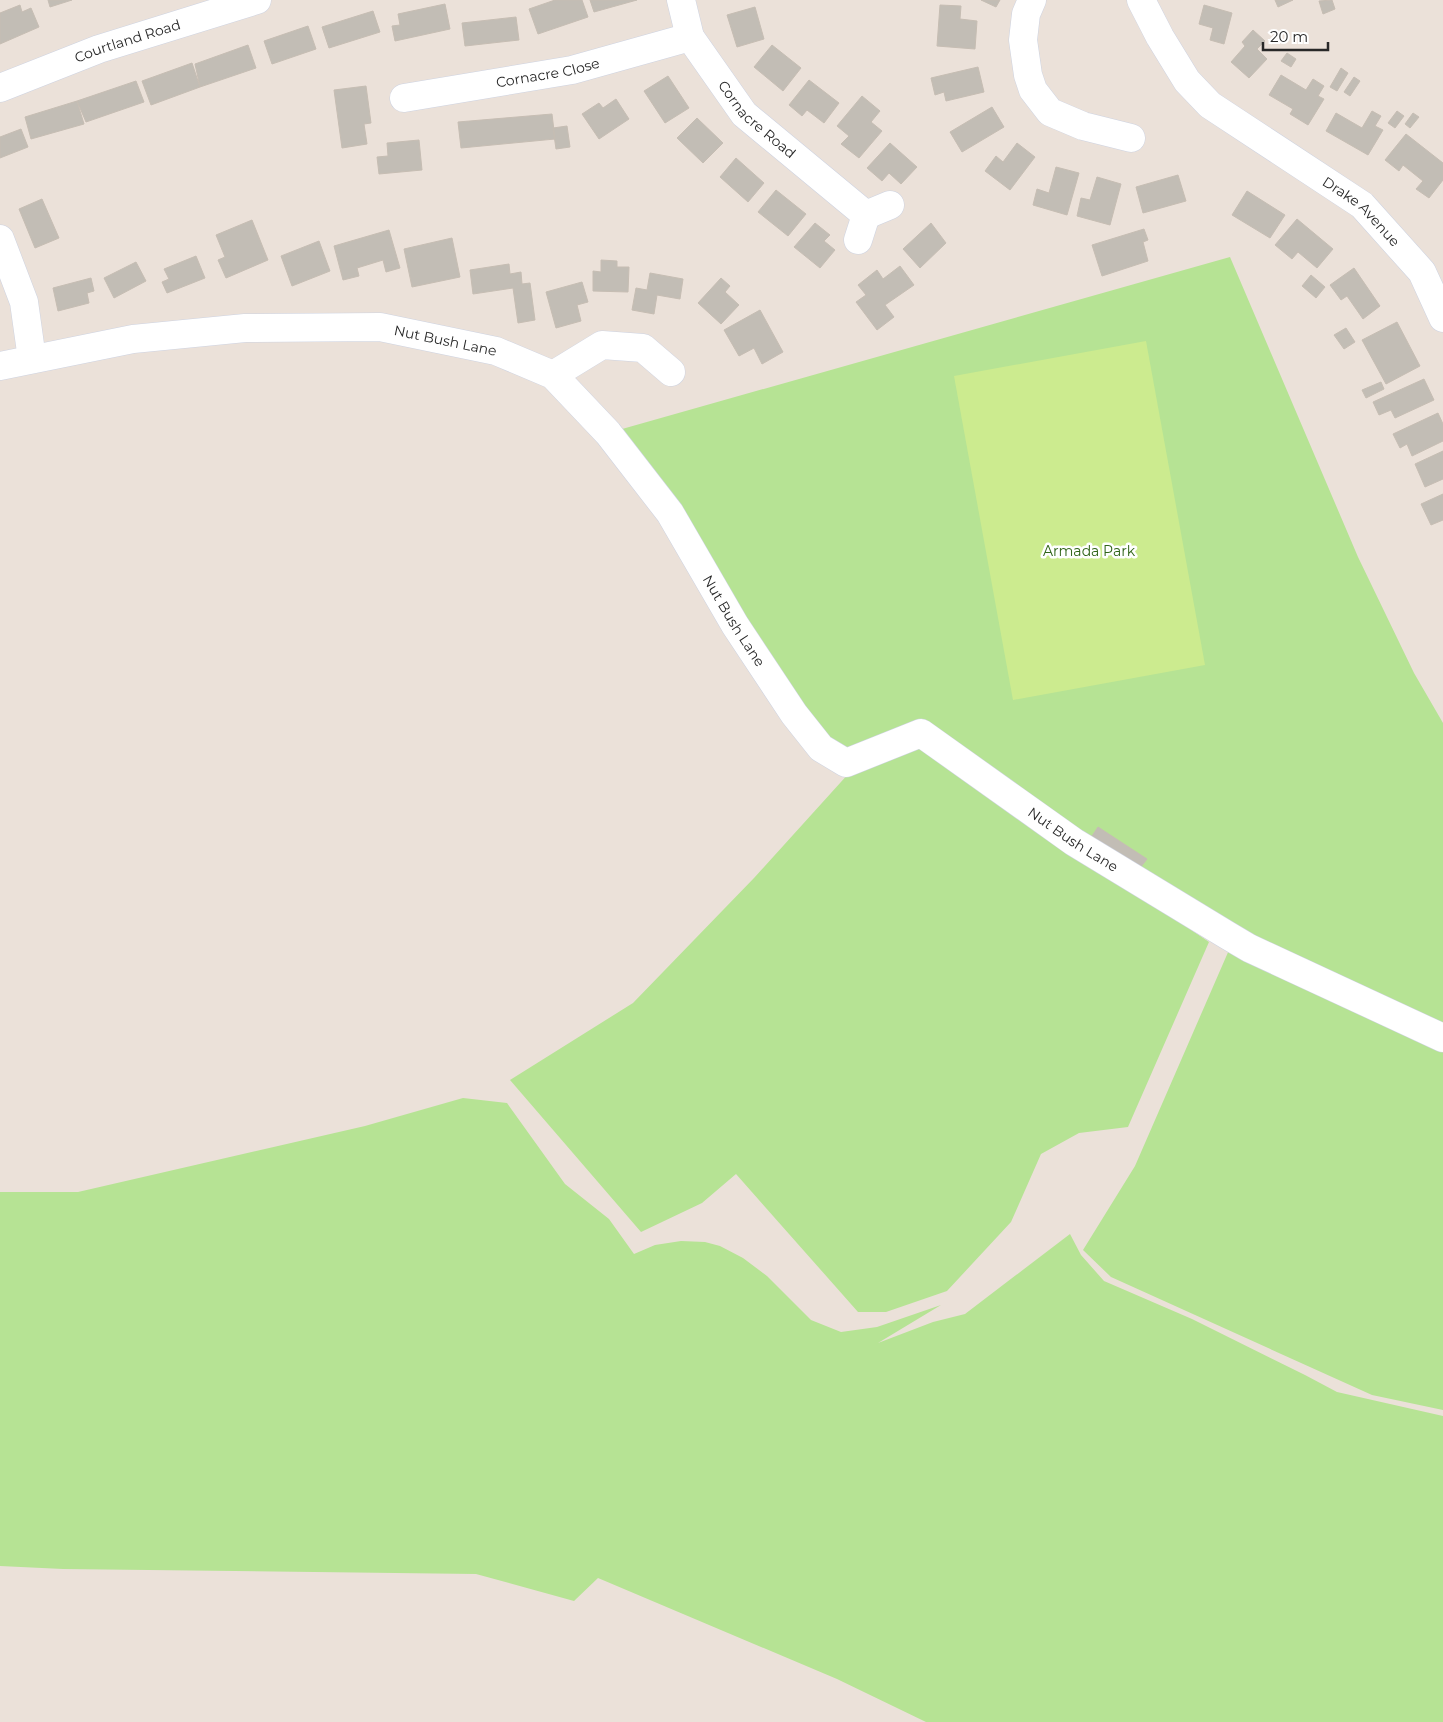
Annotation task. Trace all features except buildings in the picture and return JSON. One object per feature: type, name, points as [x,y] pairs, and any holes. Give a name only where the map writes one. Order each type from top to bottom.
[{"type":"street","name":"Courtland Road","points":[[0,88],[99,49],[257,0]]},
{"type":"street","name":"Cornacre Road","points":[[680,0],[690,37],[744,114],[871,220]]},
{"type":"street","points":[[1032,0],[1026,14],[1023,40],[1028,75],[1033,90],[1050,112],[1083,126],[1131,138]]},
{"type":"street","name":"Drake Avenue","points":[[1141,0],[1160,37],[1187,81],[1210,105],[1362,205],[1422,272],[1443,318]]},
{"type":"street","name":"Cornacre Close","points":[[404,98],[572,70],[690,37]]},
{"type":"street","points":[[0,239],[24,302],[32,359]]},
{"type":"street","name":"Nut Bush Lane","points":[[0,366],[133,338],[245,328],[380,327],[496,351],[553,375],[608,433],[670,513],[735,625],[794,714],[821,748],[846,763],[922,733],[1074,842],[1227,936],[1443,1038]]},
{"type":"street","points":[[553,375],[602,346],[642,348],[671,372]]},
{"type":"green space","name":"Armada Park","points":[[1230,257],[1358,557],[1414,673],[1443,723],[1443,1038],[1249,948],[922,733],[846,763],[608,433]]},
{"type":"green space","points":[[1146,341],[1205,665],[1013,700],[954,376]]},
{"type":"green space","points":[[923,747],[1209,942],[1128,1127],[1079,1133],[1041,1154],[1011,1222],[947,1291],[886,1312],[858,1312],[736,1174],[702,1203],[641,1232],[510,1080],[633,1003],[754,878],[850,772]]},
{"type":"green space","points":[[1229,950],[1443,1052],[1443,1410],[1372,1395],[1111,1277],[1083,1250],[1135,1166]]},
{"type":"green space","points":[[463,1098],[507,1103],[565,1184],[609,1219],[634,1254],[655,1245],[681,1241],[705,1242],[720,1246],[743,1258],[767,1276],[811,1320],[841,1332],[877,1327],[941,1305],[878,1343],[933,1322],[965,1314],[1070,1234],[1081,1255],[1104,1281],[1192,1319],[1337,1392],[1443,1416],[1443,1722],[926,1722],[837,1679],[598,1578],[574,1601],[476,1574],[63,1569],[0,1566],[0,1192],[78,1192],[365,1126]]}]
